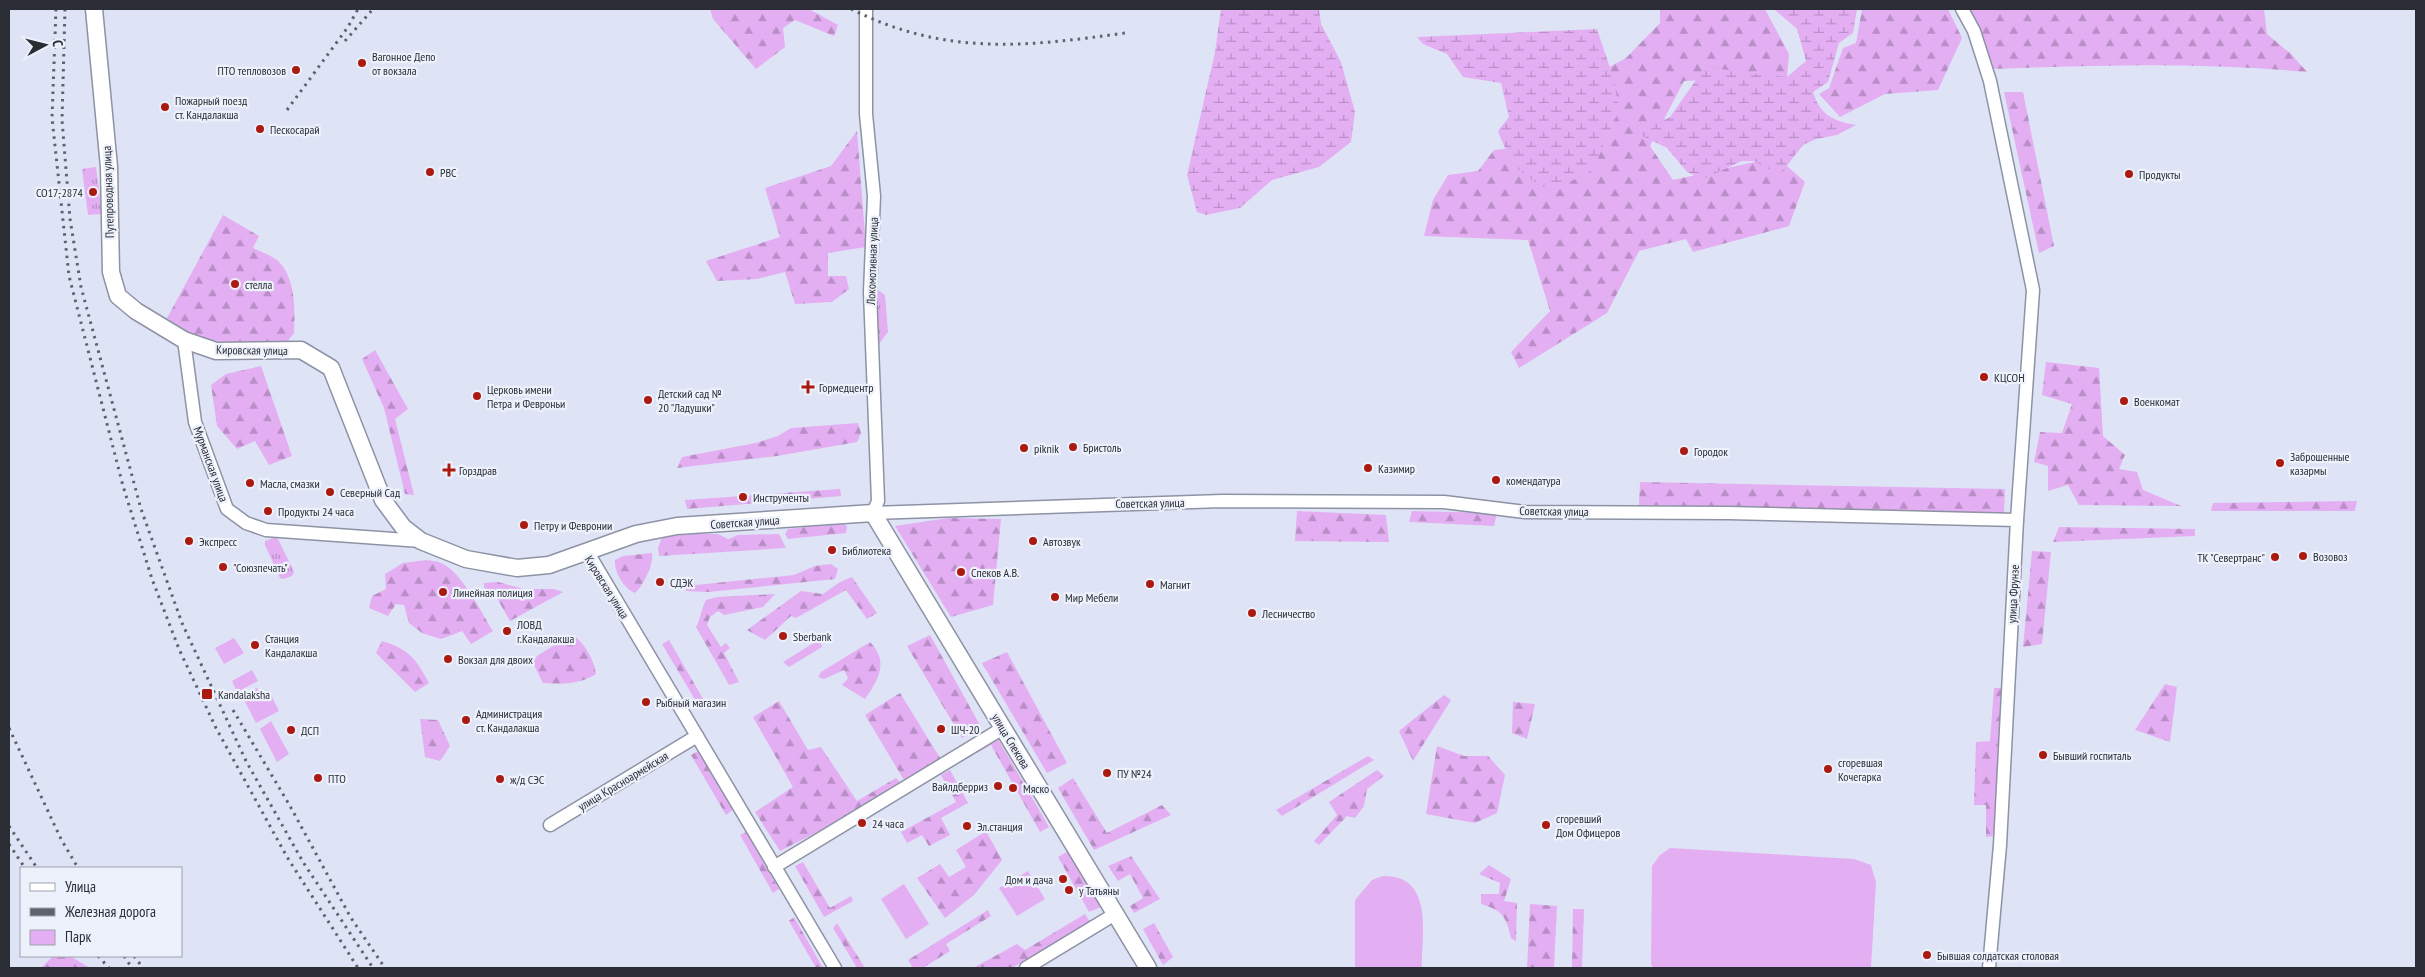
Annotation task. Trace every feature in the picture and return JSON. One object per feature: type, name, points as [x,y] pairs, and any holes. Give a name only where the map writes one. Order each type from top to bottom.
[{"type":"main road","name":"Путепроводная улица","points":[[94,9],[109,167],[111,272],[118,296],[136,311],[184,340]]},
{"type":"main road","name":"Кировская улица","points":[[184,340],[216,351],[301,350],[331,368],[383,500],[403,527],[421,541],[466,559],[517,568],[549,565],[587,552]]},
{"type":"main road","name":"Советская улица","points":[[587,552],[636,534],[677,526],[873,513]]},
{"type":"main road","name":"улица Спекова","points":[[873,513],[1148,968]]},
{"type":"street","name":"Локомотивная улица","points":[[866,9],[866,114],[874,196],[870,292],[878,501],[873,513]]},
{"type":"street","name":"улица Фрунзе","points":[[1962,9],[1974,31],[1990,81],[2033,290],[2017,520],[2000,845],[1989,968]]},
{"type":"street","name":"Мурманская улица","points":[[184,340],[195,422],[227,509],[246,523],[266,530],[421,541]]},
{"type":"street","name":"Советская улица","points":[[873,513],[1222,501],[1444,502],[1525,512],[1717,513],[2017,520]]},
{"type":"street","name":"Кировская улица","points":[[587,552],[835,968]]},
{"type":"street","points":[[774,868],[1003,728]]},
{"type":"street","name":"улица Красноармейская","points":[[550,825],[697,736]]},
{"type":"street","points":[[1026,968],[1115,914]]},
{"type":"green space","points":[[710,9],[809,9],[838,25],[834,36],[795,20],[783,28],[785,47],[756,69],[713,19]]},
{"type":"green space","points":[[1221,9],[1319,9],[1321,24],[1341,62],[1355,112],[1351,142],[1319,167],[1272,180],[1240,208],[1206,215],[1197,212],[1187,175],[1215,52]]},
{"type":"green space","points":[[1660,9],[1765,9],[1789,54],[1787,77],[1684,81],[1650,146],[1673,180],[1777,157],[1805,182],[1789,226],[1693,252],[1686,239],[1639,251],[1607,313],[1519,368],[1511,352],[1550,311],[1528,240],[1424,236],[1433,200],[1448,175],[1478,171],[1494,150],[1524,147],[1589,78],[1626,58],[1660,23]]},
{"type":"green space","points":[[1774,9],[1857,9],[1853,33],[1839,43],[1828,82],[1813,92],[1819,106],[1828,116],[1856,125],[1837,135],[1816,139],[1803,145],[1778,174],[1754,161],[1742,161],[1703,179],[1687,172],[1667,148],[1636,133],[1670,117],[1706,66],[1743,73],[1787,77],[1806,61],[1797,29]]},
{"type":"green space","points":[[1862,9],[1948,9],[1962,38],[1938,90],[1885,94],[1840,117],[1819,94],[1829,88],[1843,48],[1856,43]]},
{"type":"green space","points":[[1970,9],[2264,9],[2267,34],[2291,54],[2307,72],[2189,66],[1992,69]]},
{"type":"green space","points":[[1597,29],[1614,80],[1619,110],[1592,172],[1550,190],[1523,173],[1507,152],[1498,131],[1509,117],[1501,83],[1463,77],[1447,54],[1423,44],[1417,37]]},
{"type":"green space","points":[[2004,92],[2023,92],[2054,246],[2039,253]]},
{"type":"green space","points":[[857,131],[866,247],[828,253],[828,276],[846,276],[849,289],[832,302],[795,304],[785,272],[757,279],[717,281],[706,261],[780,237],[765,188],[831,166]]},
{"type":"green space","points":[[96,167],[102,214],[88,215],[82,169]]},
{"type":"green space","points":[[223,215],[259,236],[253,248],[269,255],[284,268],[291,285],[294,305],[294,333],[287,342],[237,343],[201,338],[186,333],[167,318]]},
{"type":"green space","points":[[878,290],[885,295],[888,332],[878,345]]},
{"type":"green space","points":[[375,350],[408,409],[395,419],[414,495],[405,494],[384,408],[362,359]]},
{"type":"green space","points":[[2046,362],[2099,368],[2103,436],[2125,455],[2119,469],[2137,472],[2143,490],[2181,506],[2079,505],[2068,485],[2048,491],[2048,466],[2034,462],[2040,432],[2062,433],[2072,404],[2042,395]]},
{"type":"green space","points":[[261,366],[292,456],[269,465],[255,441],[237,449],[217,426],[211,385],[226,374]]},
{"type":"green space","points":[[858,423],[861,433],[857,442],[777,456],[677,468],[682,457],[756,443],[778,436],[791,428]]},
{"type":"green space","points":[[1640,482],[2005,489],[2004,513],[1639,505]]},
{"type":"green space","points":[[840,489],[841,496],[687,509],[685,500]]},
{"type":"green space","points":[[2357,501],[2355,511],[2211,511],[2213,503]]},
{"type":"green space","points":[[1297,511],[1386,515],[1389,542],[1295,541]]},
{"type":"green space","points":[[1412,511],[1497,513],[1494,526],[1409,522]]},
{"type":"green space","points":[[949,518],[1001,519],[993,605],[951,617],[895,526]]},
{"type":"green space","points":[[842,523],[847,526],[846,533],[788,539],[785,534],[788,529]]},
{"type":"green space","points":[[2059,527],[2195,529],[2195,536],[2053,542]]},
{"type":"green space","points":[[718,534],[728,539],[738,535],[779,534],[786,548],[659,556],[658,548],[662,537]]},
{"type":"green space","points":[[275,537],[278,539],[294,572],[292,576],[283,579],[280,578],[265,545],[265,541]]},
{"type":"green space","points":[[2032,551],[2051,552],[2042,644],[2023,647]]},
{"type":"green space","points":[[652,553],[647,574],[635,593],[620,580],[615,560],[623,556]]},
{"type":"green space","points":[[426,560],[441,563],[464,583],[493,631],[471,644],[462,631],[441,639],[422,633],[409,623],[404,605],[396,604],[388,616],[369,608],[372,596],[386,589],[385,574],[403,563]]},
{"type":"green space","points":[[831,564],[838,569],[835,579],[709,592],[686,591],[686,586],[794,575],[815,566]]},
{"type":"green space","points":[[852,577],[877,613],[867,619],[846,590],[796,618],[791,616],[765,640],[747,630],[801,591],[823,594],[840,582]]},
{"type":"green space","points":[[498,582],[524,589],[554,589],[563,592],[510,621],[493,591],[484,588],[484,583]]},
{"type":"green space","points":[[775,594],[763,607],[724,615],[718,611],[710,617],[707,625],[721,647],[726,643],[730,648],[724,653],[739,682],[729,685],[696,627],[706,600],[717,597]]},
{"type":"green space","points":[[572,634],[588,652],[596,674],[577,682],[543,683],[533,663],[537,656]]},
{"type":"green space","points":[[930,635],[981,727],[962,738],[907,646]]},
{"type":"green space","points":[[234,638],[244,653],[224,664],[215,648]]},
{"type":"green space","points":[[820,639],[822,647],[789,667],[783,662]]},
{"type":"green space","points":[[669,640],[706,704],[700,708],[662,644]]},
{"type":"green space","points":[[382,641],[405,651],[411,656],[429,683],[415,692],[376,653]]},
{"type":"green space","points":[[870,642],[876,649],[879,657],[880,670],[865,699],[842,685],[848,678],[844,670],[824,679],[818,677],[821,672]]},
{"type":"green space","points":[[1007,652],[1067,763],[1047,773],[982,663]]},
{"type":"green space","points":[[252,670],[258,681],[237,692],[232,681]]},
{"type":"green space","points":[[2165,684],[2177,687],[2170,742],[2135,730]]},
{"type":"green space","points":[[257,688],[262,697],[270,693],[279,711],[256,723],[242,696]]},
{"type":"green space","points":[[1994,688],[2002,688],[1994,836],[1986,837],[1986,805],[1974,805],[1976,742],[1990,741]]},
{"type":"green space","points":[[900,693],[940,758],[904,780],[865,715]]},
{"type":"green space","points":[[1444,695],[1451,700],[1413,761],[1399,731]]},
{"type":"green space","points":[[779,701],[808,750],[821,747],[857,801],[896,778],[902,784],[849,816],[780,851],[755,812],[793,787],[753,717]]},
{"type":"green space","points":[[1513,702],[1535,704],[1527,739],[1512,733]]},
{"type":"green space","points":[[420,719],[438,720],[450,746],[440,761],[425,757]]},
{"type":"green space","points":[[271,721],[289,754],[277,762],[260,729]]},
{"type":"green space","points":[[997,737],[1049,827],[1040,832],[991,745],[961,762],[959,758]]},
{"type":"green space","points":[[1437,746],[1464,756],[1488,756],[1505,775],[1497,813],[1475,823],[1426,814]]},
{"type":"green space","points":[[698,751],[733,810],[726,815],[691,755]]},
{"type":"green space","points":[[1368,756],[1374,760],[1282,816],[1276,810]]},
{"type":"green space","points":[[950,770],[968,803],[941,818],[950,835],[929,846],[922,835],[907,843],[901,832],[956,802],[941,775]]},
{"type":"green space","points":[[1377,770],[1384,776],[1367,789],[1364,806],[1355,818],[1347,816],[1319,845],[1314,841],[1337,815],[1329,802]]},
{"type":"green space","points":[[1073,778],[1107,833],[1162,805],[1171,815],[1094,850],[1058,788]]},
{"type":"green space","points":[[986,831],[1002,860],[974,895],[945,918],[917,878],[940,864],[949,877],[966,867],[956,850]]},
{"type":"green space","points":[[746,832],[779,889],[773,893],[740,835]]},
{"type":"green space","points":[[1670,848],[1854,859],[1871,865],[1876,882],[1871,968],[1653,968],[1651,964],[1652,866],[1660,855]]},
{"type":"green space","points":[[1068,851],[1101,907],[1089,912],[1058,857]]},
{"type":"green space","points":[[1131,856],[1160,899],[1134,913],[1130,906],[1143,898],[1130,874],[1118,881],[1108,866]]},
{"type":"green space","points":[[803,862],[830,908],[851,896],[853,901],[824,917],[795,866]]},
{"type":"green space","points":[[1489,865],[1511,879],[1504,901],[1517,903],[1516,941],[1511,938],[1502,915],[1494,909],[1481,904],[1481,894],[1499,894],[1500,883],[1479,874]]},
{"type":"green space","points":[[1028,871],[1045,899],[1017,916],[999,888]]},
{"type":"green space","points":[[1383,876],[1399,878],[1411,885],[1418,896],[1422,909],[1423,924],[1422,968],[1355,968],[1355,900],[1372,880]]},
{"type":"green space","points":[[904,884],[929,924],[906,939],[881,899]]},
{"type":"green space","points":[[1530,904],[1557,906],[1554,968],[1527,968]]},
{"type":"green space","points":[[1573,909],[1584,909],[1582,968],[1572,968]]},
{"type":"green space","points":[[988,910],[991,916],[946,944],[950,951],[923,968],[913,968],[908,960]]},
{"type":"green space","points":[[1085,914],[1090,922],[1012,968],[973,968],[1017,944],[1025,950]]},
{"type":"green space","points":[[794,917],[823,968],[816,968],[789,921]]},
{"type":"green space","points":[[837,923],[865,968],[857,968],[833,928]]},
{"type":"green space","points":[[1154,923],[1173,957],[1163,965],[1143,929]]},
{"type":"green space","points":[[52,957],[72,957],[90,968],[41,968]]},
{"type":"railway","points":[[56,9],[52,118],[69,276],[123,486],[152,579],[179,649],[216,728],[287,857],[358,968]]},
{"type":"railway","points":[[65,9],[62,120],[70,219],[81,287],[141,509],[182,623],[246,761],[303,862],[373,968]]},
{"type":"railway","points":[[287,110],[348,27],[358,9]]},
{"type":"railway","points":[[345,41],[373,9]]},
{"type":"railway","points":[[851,9],[886,24],[919,35],[986,44],[1053,42],[1125,33]]},
{"type":"railway","points":[[233,710],[290,806],[351,918],[385,968]]},
{"type":"railway","points":[[9,728],[61,839],[77,867]]},
{"type":"railway","points":[[9,826],[36,867]]},
{"type":"railway","points":[[9,844],[24,867]]},
{"type":"railway","points":[[99,957],[109,968]]},
{"type":"railway","points":[[125,957],[132,968]]},
{"type":"railway","points":[[135,957],[143,968]]},
{"type":"place","name":"Вагонное Депо от вокзала","points":[[362,63]]},
{"type":"place","name":"ПТО тепловозов","points":[[296,70]]},
{"type":"place","name":"Пожарный поезд ст. Кандалакша","points":[[165,107]]},
{"type":"place","name":"Пескосарай","points":[[260,129]]},
{"type":"place","name":"РВС","points":[[430,172]]},
{"type":"place","name":"Продукты","points":[[2129,174]]},
{"type":"place","name":"СО17-2874","points":[[93,192]]},
{"type":"place","name":"стелла","points":[[235,284]]},
{"type":"place","name":"КЦСОН","points":[[1984,377]]},
{"type":"place","name":"Гормедцентр","points":[[808,387]]},
{"type":"place","name":"Церковь имени Петра и Февроньи","points":[[477,396]]},
{"type":"place","name":"Детский сад № 20 \"Ладушки\"","points":[[648,400]]},
{"type":"place","name":"Военкомат","points":[[2124,401]]},
{"type":"place","name":"Бристоль","points":[[1073,447]]},
{"type":"place","name":"piknik","points":[[1024,448]]},
{"type":"place","name":"Городок","points":[[1684,451]]},
{"type":"place","name":"Заброшенные казармы","points":[[2280,463]]},
{"type":"place","name":"Казимир","points":[[1368,468]]},
{"type":"place","name":"Горздрав","points":[[449,470]]},
{"type":"place","name":"комендатура","points":[[1496,480]]},
{"type":"place","name":"Масла, смазки","points":[[250,483]]},
{"type":"place","name":"Северный Сад","points":[[330,492]]},
{"type":"place","name":"Инструменты","points":[[743,497]]},
{"type":"place","name":"Продукты 24 часа","points":[[268,511]]},
{"type":"place","name":"Петру и Февронии","points":[[524,525]]},
{"type":"place","name":"Экспресс","points":[[189,541]]},
{"type":"place","name":"Автозвук","points":[[1033,541]]},
{"type":"place","name":"Библиотека","points":[[832,550]]},
{"type":"place","name":"Возовоз","points":[[2303,556]]},
{"type":"place","name":"ТК \"Севертранс\"","points":[[2275,557]]},
{"type":"place","name":"\"Союзпечать\"","points":[[223,567]]},
{"type":"place","name":"Спеков А.В.","points":[[961,572]]},
{"type":"place","name":"СДЭК","points":[[660,582]]},
{"type":"place","name":"Магнит","points":[[1150,584]]},
{"type":"place","name":"Линейная полиция","points":[[443,592]]},
{"type":"place","name":"Мир Мебели","points":[[1055,597]]},
{"type":"place","name":"Лесничество","points":[[1252,613]]},
{"type":"place","name":"ЛОВД г.Кандалакша","points":[[507,631]]},
{"type":"place","name":"Sberbank","points":[[783,636]]},
{"type":"place","name":"Станция Кандалакша","points":[[255,645]]},
{"type":"place","name":"Вокзал для двоих","points":[[448,659]]},
{"type":"place","name":"Kandalaksha","points":[[207,694]]},
{"type":"place","name":"Рыбный магазин","points":[[646,702]]},
{"type":"place","name":"Администрация ст. Кандалакша","points":[[466,720]]},
{"type":"place","name":"ШЧ-20","points":[[941,729]]},
{"type":"place","name":"ДСП","points":[[291,730]]},
{"type":"place","name":"Бывший госпиталь","points":[[2043,755]]},
{"type":"place","name":"сгоревшая Кочегарка","points":[[1828,769]]},
{"type":"place","name":"ПУ №24","points":[[1107,773]]},
{"type":"place","name":"ПТО","points":[[318,778]]},
{"type":"place","name":"ж/д СЭС","points":[[500,779]]},
{"type":"place","name":"Вайлдберриз","points":[[998,786]]},
{"type":"place","name":"Мяско","points":[[1013,788]]},
{"type":"place","name":"24 часа","points":[[862,823]]},
{"type":"place","name":"сгоревший Дом Офицеров","points":[[1546,825]]},
{"type":"place","name":"Эл.станция","points":[[967,826]]},
{"type":"place","name":"Дом и дача","points":[[1063,879]]},
{"type":"place","name":"у Татьяны","points":[[1069,890]]},
{"type":"place","name":"Бывшая солдатская столовая","points":[[1927,955]]}]
